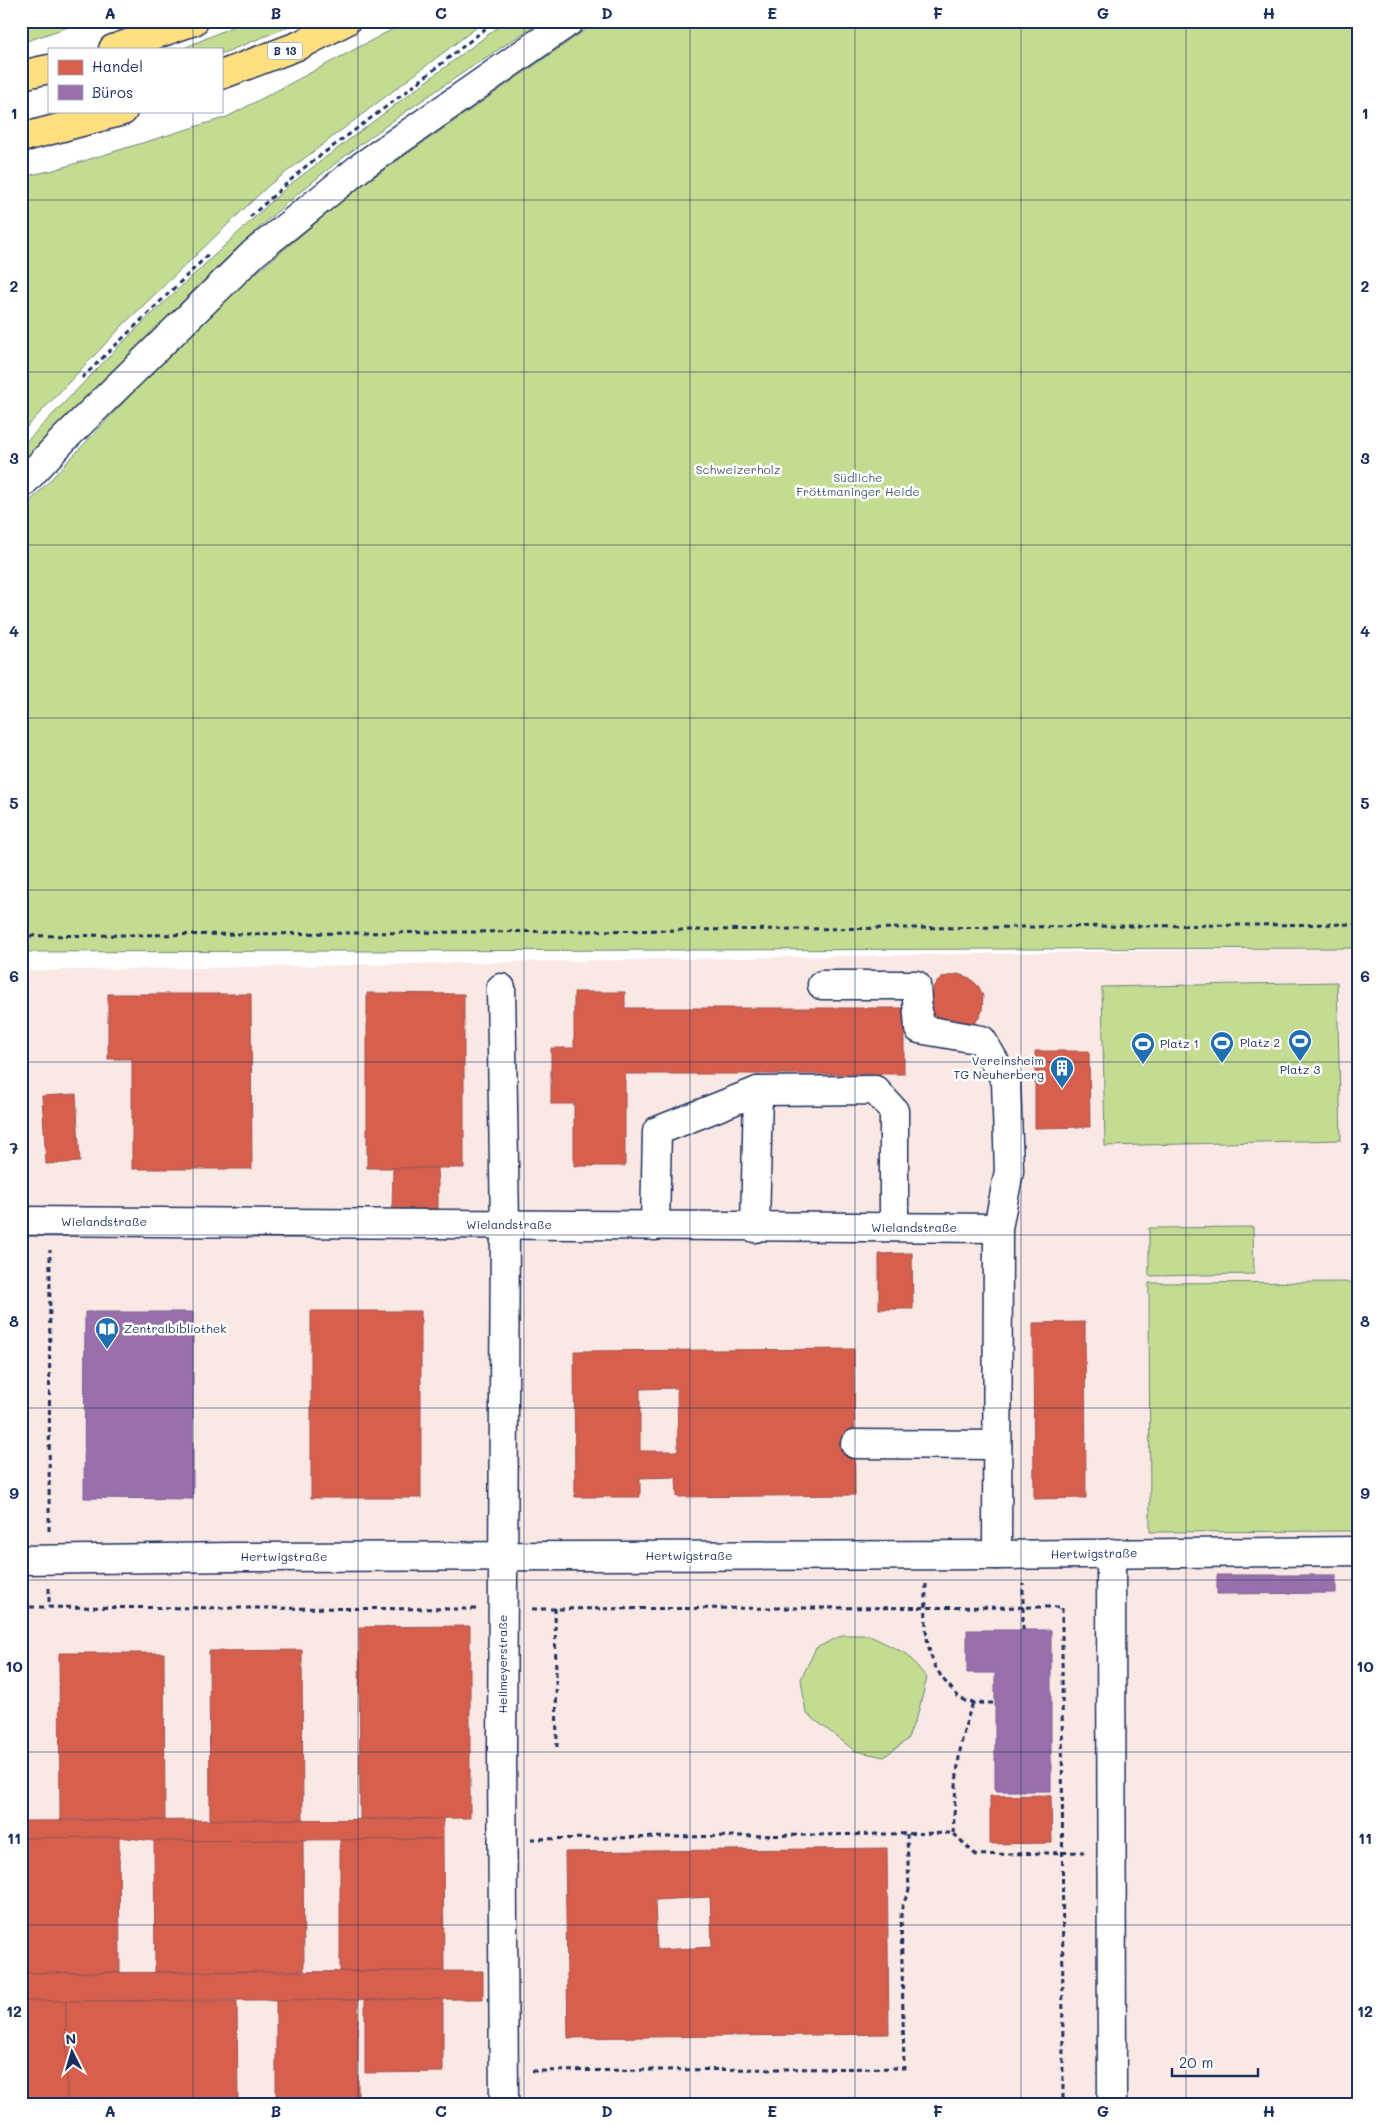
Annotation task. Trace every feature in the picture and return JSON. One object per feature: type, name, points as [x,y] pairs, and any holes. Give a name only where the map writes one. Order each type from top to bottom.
[{"type":"main road","points":[[116,48],[194,21]]},
{"type":"main road","name":"B 13","points":[[222,75],[300,45],[346,21]]},
{"type":"main road","points":[[21,75],[48,69]]},
{"type":"main road","points":[[21,138],[119,112]]},
{"type":"street","points":[[21,485],[254,252],[362,166],[570,21]]},
{"type":"street","points":[[822,985],[916,985],[919,1029],[982,1040],[1006,1081],[1009,1171],[998,1228],[996,1445],[1010,1554]]},
{"type":"street","name":"Heilmeyerstraße","points":[[501,988],[505,1224],[503,1556],[504,2104]]},
{"type":"street","points":[[655,1226],[657,1131],[758,1091],[875,1090],[894,1111],[894,1227]]},
{"type":"street","points":[[755,1228],[758,1091]]},
{"type":"street","name":"Wielandstraße","points":[[21,1221],[505,1224],[755,1228],[998,1228]]},
{"type":"street","points":[[855,1444],[996,1445]]},
{"type":"street","name":"Hertwigstraße","points":[[21,1560],[233,1557],[925,1555],[1358,1551]]},
{"type":"street","points":[[1112,1553],[1112,2104]]},
{"type":"path","points":[[21,936],[1358,924]]},
{"type":"path","points":[[49,1607],[50,1221]]},
{"type":"path","points":[[1010,1554],[1023,1608],[1023,1630]]},
{"type":"path","points":[[925,1555],[927,1637],[930,1658],[939,1677],[962,1700],[973,1703],[995,1703]]},
{"type":"path","points":[[21,1607],[503,1609],[1062,1607],[1063,2104]]},
{"type":"path","points":[[555,1608],[557,1747]]},
{"type":"path","points":[[953,1833],[957,1760],[966,1721],[973,1703]]},
{"type":"path","points":[[504,1839],[953,1833],[976,1855],[1112,1852]]},
{"type":"path","points":[[504,2072],[904,2068],[901,1910],[909,1890],[906,1834]]},
{"type":"shaded area","points":[[1358,947],[1358,2104],[21,2104],[21,971]]},
{"type":"green space","points":[[21,21],[86,21],[21,43]]},
{"type":"green space","points":[[245,21],[303,21],[222,54],[222,48],[184,48]]},
{"type":"green space","points":[[408,21],[485,21],[268,186],[125,323],[21,433],[21,177],[54,170],[227,117]]},
{"type":"green space","points":[[506,21],[542,21],[402,114],[335,164],[270,218],[206,278],[21,471],[21,447],[137,328],[288,186]]},
{"type":"green space","name":"Schweizerholz","points":[[598,21],[1358,21],[1358,948],[21,952],[21,511],[205,316],[351,193]]},
{"type":"green space","points":[[1337,982],[1341,1140],[1105,1146],[1102,987]]},
{"type":"green space","points":[[1253,1227],[1254,1274],[1149,1276],[1149,1228]]},
{"type":"green space","points":[[1358,1282],[1358,1531],[1150,1532],[1149,1283]]},
{"type":"green space","points":[[843,1635],[868,1635],[907,1654],[927,1678],[918,1713],[907,1740],[884,1757],[855,1751],[806,1713],[801,1679],[816,1648]]},
{"type":"building: Handel","points":[[958,974],[970,978],[979,987],[983,996],[982,1011],[979,1018],[971,1026],[934,1020],[928,1009],[928,996],[935,984],[943,977]]},
{"type":"building: Handel","points":[[574,992],[625,992],[625,1008],[904,1008],[904,1074],[625,1074],[625,1166],[574,1166],[574,1104],[551,1104],[551,1048],[574,1048]]},
{"type":"building: Handel","points":[[367,993],[464,994],[464,1168],[367,1168]]},
{"type":"building: Handel","points":[[108,994],[251,994],[252,1169],[132,1169],[132,1059],[108,1059]]},
{"type":"building: Handel","name":"Vereinsheim TG Neuherberg","points":[[1035,1051],[1089,1051],[1090,1127],[1035,1128]]},
{"type":"building: Handel","points":[[76,1094],[80,1162],[46,1164],[42,1096]]},
{"type":"building: Handel","points":[[393,1168],[438,1168],[438,1210],[392,1210]]},
{"type":"building: Handel","points":[[912,1253],[913,1309],[879,1309],[879,1254]]},
{"type":"building: Handel","points":[[311,1311],[421,1311],[421,1498],[311,1498]]},
{"type":"building: Handel","points":[[1085,1322],[1086,1498],[1034,1499],[1033,1323]]},
{"type":"building: Handel","points":[[854,1349],[855,1495],[677,1497],[676,1477],[640,1478],[640,1497],[575,1497],[574,1351]],"holes":[[[677,1388],[678,1451],[640,1451],[640,1389]]]},
{"type":"building: Handel","points":[[470,1626],[470,1818],[360,1819],[359,1627]]},
{"type":"building: Handel","points":[[302,1650],[303,1819],[210,1820],[209,1651]]},
{"type":"building: Handel","points":[[59,1653],[164,1653],[165,1820],[60,1820]]},
{"type":"building: Handel","points":[[1051,1795],[1052,1843],[990,1844],[990,1796]]},
{"type":"building: Handel","points":[[443,1819],[443,1839],[154,1841],[119,1837],[21,1838],[21,1821]]},
{"type":"building: Handel","points":[[119,1837],[120,1972],[21,1973],[21,1838]]},
{"type":"building: Handel","points":[[443,1839],[444,1971],[340,1971],[340,1840]]},
{"type":"building: Handel","points":[[303,1840],[304,1971],[155,1972],[154,1841]]},
{"type":"building: Handel","points":[[887,1848],[889,2034],[568,2038],[565,1852]],"holes":[[[710,1897],[712,1947],[657,1950],[655,1900]]]},
{"type":"building: Handel","points":[[483,1971],[483,1999],[21,2001],[21,1973]]},
{"type":"building: Handel","points":[[443,1999],[443,2072],[365,2073],[365,2000]]},
{"type":"building: Handel","points":[[276,2000],[358,2000],[358,2104],[276,2104]]},
{"type":"building: Handel","points":[[21,2001],[66,2001],[67,2104],[21,2104]]},
{"type":"building: Handel","points":[[66,2001],[237,2001],[238,2104],[67,2104]]},
{"type":"building: Handel","points":[[854,2098],[859,2104],[622,2104],[625,2102]]},
{"type":"building: Büros","points":[[85,1312],[193,1312],[193,1499],[84,1498]]},
{"type":"building: Büros","points":[[1217,1575],[1336,1575],[1336,1593],[1217,1594]]},
{"type":"building: Büros","points":[[967,1630],[1051,1630],[1051,1791],[995,1791],[995,1673],[967,1673]]},
{"type":"place","name":"Platz 3","points":[[1300,1062]]},
{"type":"place","name":"Platz 2","points":[[1222,1064]]},
{"type":"place","name":"Platz 1","points":[[1143,1065]]},
{"type":"place","name":"Vereinsheim TG Neuherberg","points":[[1062,1089]]},
{"type":"place","name":"Zentralbibliothek","points":[[107,1350]]},
{"type":"park label","name":"Südliche Fröttmaninger Heide","points":[[858,485]]}]
